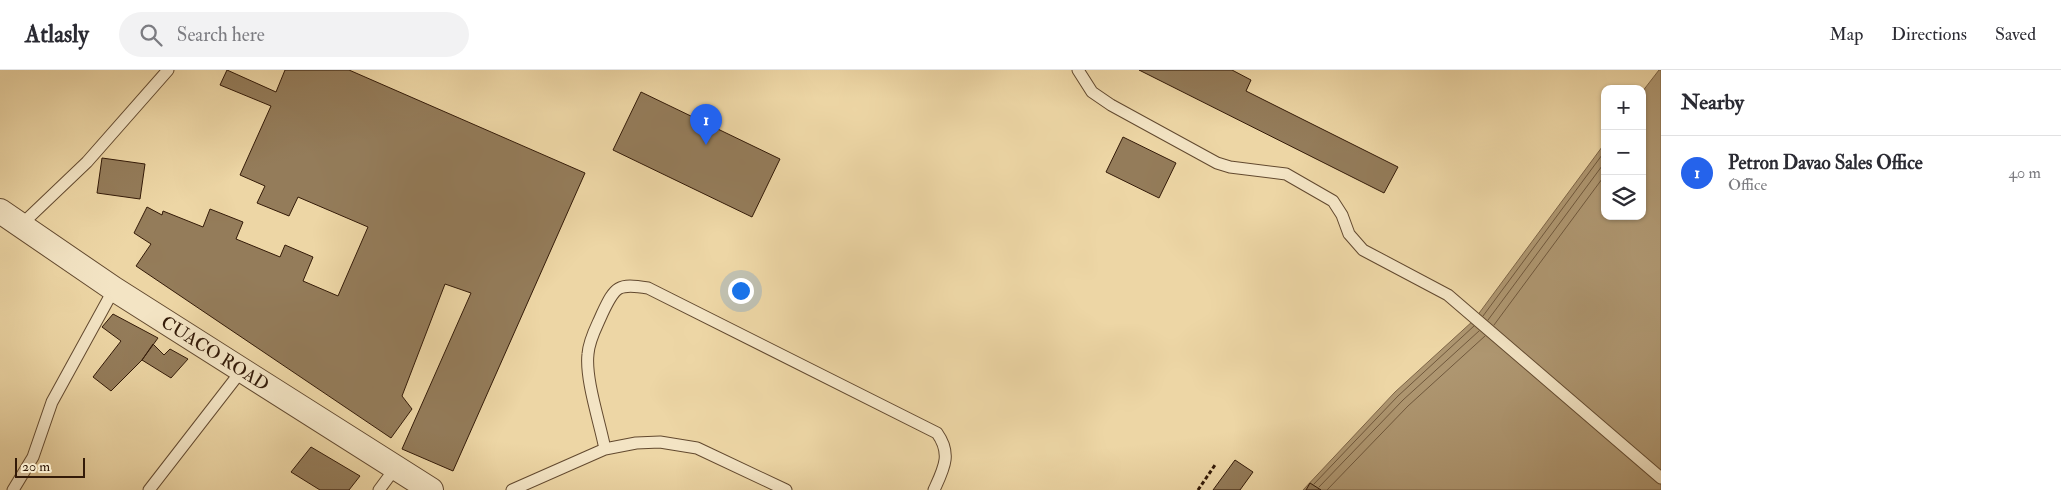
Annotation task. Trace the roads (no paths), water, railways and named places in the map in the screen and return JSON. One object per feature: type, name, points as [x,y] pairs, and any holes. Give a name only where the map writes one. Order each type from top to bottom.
[{"type":"street","name":"CUACO ROAD","points":[[0,212],[114,289],[431,490]]},
{"type":"lane","points":[[21,225],[87,162],[168,70]]},
{"type":"lane","points":[[1078,70],[1092,92],[1111,105],[1217,163],[1230,167],[1286,174],[1333,201],[1342,214],[1349,234],[1363,250],[1448,295],[1661,478]]},
{"type":"lane","points":[[605,449],[589,373],[588,354],[591,340],[611,293],[624,285],[629,285],[648,288],[918,421],[937,433],[944,443],[946,454],[944,468],[934,490]]},
{"type":"lane","points":[[12,490],[33,457],[52,402],[114,289]]},
{"type":"lane","points":[[149,490],[242,370]]},
{"type":"lane","points":[[512,490],[605,449],[636,443],[660,442],[696,448],[786,490]]},
{"type":"lane","points":[[378,490],[396,467]]},
{"type":"water","points":[[1661,70],[1661,490],[1303,490],[1395,392],[1474,320],[1601,148],[1601,220],[1646,220],[1646,87]]},
{"type":"place","name":"Petron Davao Sales Office","points":[[706,145]]}]
